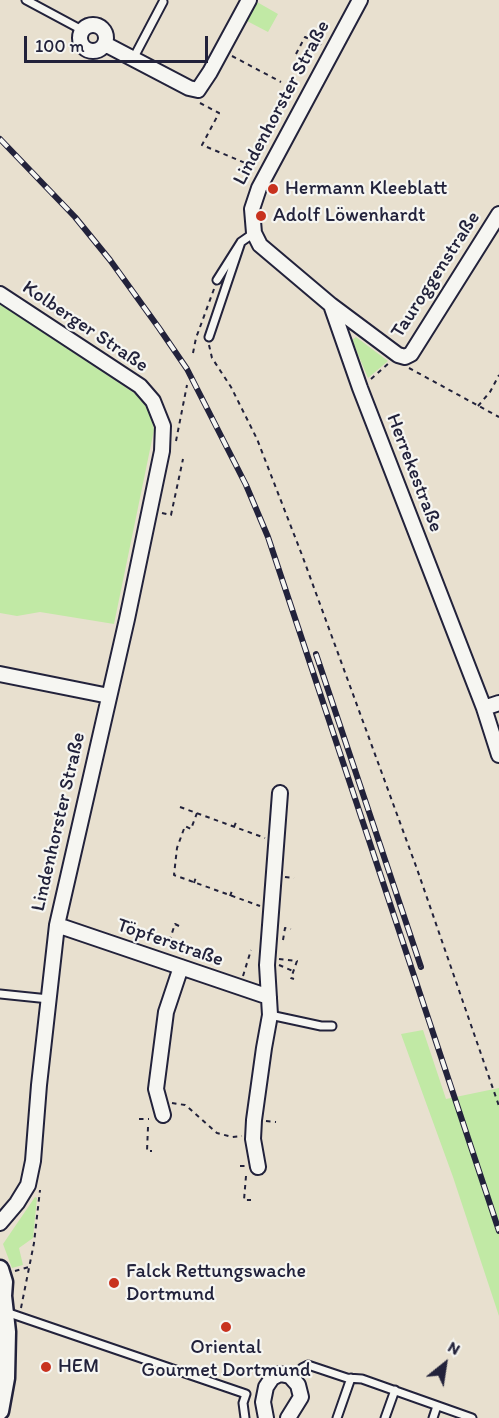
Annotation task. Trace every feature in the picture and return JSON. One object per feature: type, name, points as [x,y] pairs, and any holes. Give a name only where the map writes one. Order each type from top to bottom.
[{"type":"street","points":[[105,44],[189,88],[198,90],[249,0]]},
{"type":"street","name":"Lindenhorster Straße","points":[[254,233],[252,209],[259,188],[360,0]]},
{"type":"street","points":[[89,25],[101,28],[106,35],[105,44],[99,51],[90,52],[82,47],[79,39],[82,30],[89,25]]},
{"type":"street","name":"Tauroggenstraße","points":[[402,356],[411,354],[499,214]]},
{"type":"street","points":[[254,233],[260,245],[332,305],[402,356]]},
{"type":"street","name":"Kolberger Straße","points":[[0,294],[140,386],[153,400],[163,426]]},
{"type":"street","name":"Herrekestraße","points":[[332,305],[360,388],[484,708],[499,755]]},
{"type":"street","name":"Lindenhorster Straße","points":[[0,1223],[17,1203],[28,1185],[32,1169],[57,925],[110,696],[162,451],[163,426]]},
{"type":"street","points":[[0,674],[110,696]]},
{"type":"street","points":[[484,708],[499,703]]},
{"type":"street","points":[[252,1166],[256,1100],[270,1015],[267,965],[280,793]]},
{"type":"street","name":"Töpferstraße","points":[[57,925],[269,997]]},
{"type":"street","points":[[163,1115],[156,1089],[166,1012],[181,967]]},
{"type":"street","points":[[0,1411],[6,1378],[5,1271]]},
{"type":"street","points":[[266,1418],[263,1402],[266,1387],[272,1378],[280,1374],[290,1376],[298,1385],[301,1397],[288,1418]]},
{"type":"lane","points":[[26,0],[82,30]]},
{"type":"lane","points":[[133,58],[163,2]]},
{"type":"lane","points":[[217,280],[241,242],[254,233]]},
{"type":"lane","points":[[209,337],[241,242]]},
{"type":"lane","points":[[0,994],[49,999]]},
{"type":"lane","points":[[270,1015],[321,1026],[332,1026]]},
{"type":"lane","points":[[7,1303],[246,1394],[243,1403],[245,1418]]},
{"type":"lane","points":[[295,1382],[302,1368],[308,1365],[362,1379],[472,1418]]},
{"type":"lane","points":[[337,1418],[351,1378]]},
{"type":"lane","points":[[385,1418],[395,1390]]},
{"type":"lane","points":[[433,1418],[437,1406]]},
{"type":"path","points":[[296,54],[305,37],[321,45]]},
{"type":"path","points":[[222,50],[280,82]]},
{"type":"path","points":[[198,90],[197,101],[219,113],[202,145],[255,167]]},
{"type":"path","points":[[193,354],[196,338],[217,280]]},
{"type":"path","points":[[209,337],[212,358],[231,387],[257,439],[298,544],[417,869],[499,1106]]},
{"type":"path","points":[[360,388],[402,356],[407,367],[499,417]]},
{"type":"path","points":[[478,406],[490,392],[499,375]]},
{"type":"path","points":[[162,513],[171,515],[183,459]]},
{"type":"path","points":[[180,807],[276,842]]},
{"type":"path","points":[[201,809],[191,829],[185,826],[177,848],[174,875],[271,910]]},
{"type":"path","points":[[234,827],[237,820]]},
{"type":"path","points":[[194,883],[196,877]]},
{"type":"path","points":[[230,896],[233,888]]},
{"type":"path","points":[[170,949],[169,942],[175,924],[179,926]]},
{"type":"path","points":[[242,980],[251,950]]},
{"type":"path","points":[[278,959],[297,961],[291,978],[294,979]]},
{"type":"path","points":[[277,963],[293,971]]},
{"type":"path","points":[[159,1101],[185,1105],[217,1133],[232,1137],[254,1135]]},
{"type":"path","points":[[139,1119],[149,1119]]},
{"type":"path","points":[[148,1127],[147,1151],[152,1151]]},
{"type":"path","points":[[240,1166],[252,1166]]},
{"type":"path","points":[[246,1176],[244,1200],[251,1200]]},
{"type":"path","points":[[7,1303],[30,1266],[40,1201],[40,1184]]},
{"type":"path","points":[[5,1271],[30,1266]]},
{"type":"green space","points":[[257,2],[278,14],[268,32],[247,21]]},
{"type":"green space","points":[[0,304],[134,393],[149,410],[154,430],[114,624],[40,612],[17,616],[0,613]]},
{"type":"green space","points":[[356,337],[388,361],[368,378],[352,340]]},
{"type":"green space","points":[[423,1030],[446,1099],[499,1088],[499,1316],[453,1177],[401,1034]]},
{"type":"green space","points":[[35,1197],[37,1198],[33,1238],[19,1248],[23,1265],[12,1268],[3,1244]]},
{"type":"railway","points":[[0,139],[75,217],[110,260],[159,328],[187,369],[246,485],[268,537],[499,1231]]},
{"type":"railway","points":[[316,654],[421,967]]},
{"type":"place","name":"Hermann Kleeblatt","points":[[273,189]]},
{"type":"place","name":"Adolf Löwenhardt","points":[[261,216]]},
{"type":"place","name":"Falck Rettungswache Dortmund","points":[[114,1283]]},
{"type":"place","name":"Oriental Gourmet Dortmund","points":[[226,1327]]},
{"type":"place","name":"HEM","points":[[46,1367]]}]
